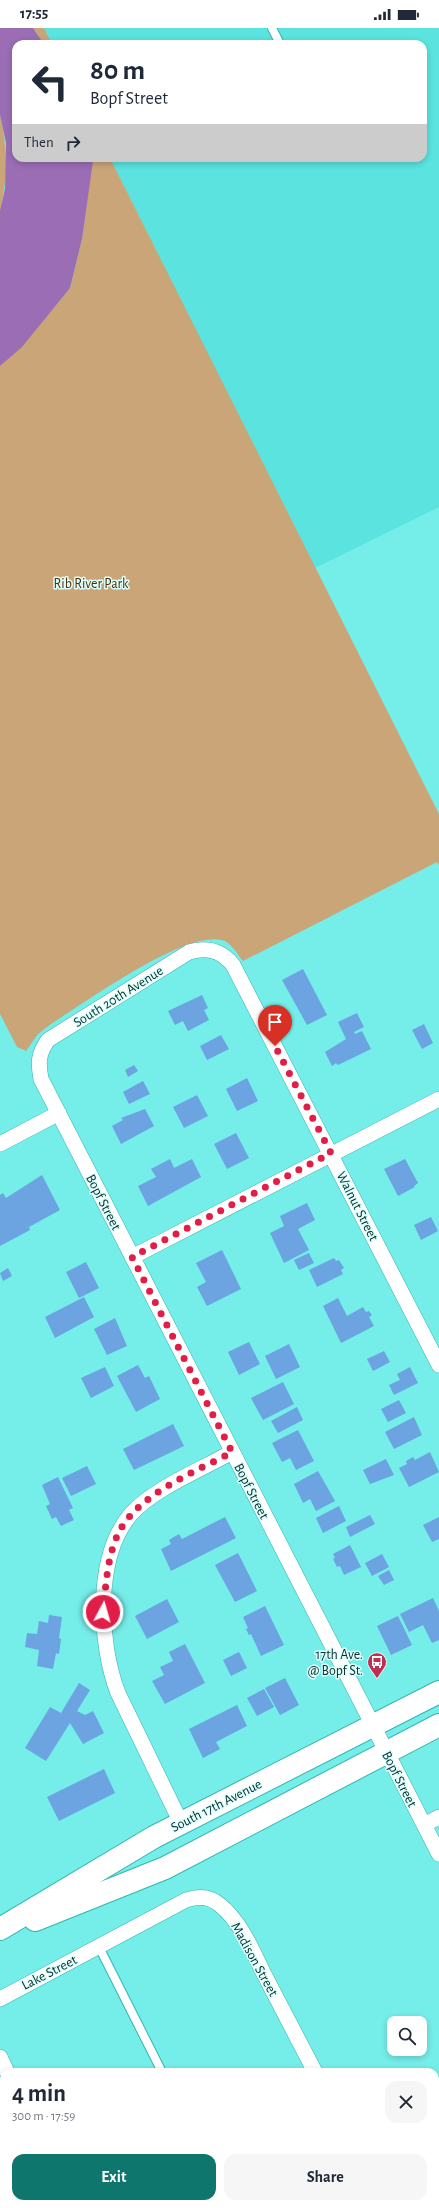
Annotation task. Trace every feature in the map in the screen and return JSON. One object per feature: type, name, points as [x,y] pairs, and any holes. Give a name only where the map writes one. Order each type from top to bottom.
[{"type":"main road","name":"South 17th Avenue","points":[[0,1929],[154,1836],[439,1692]]},
{"type":"main road","points":[[0,1934],[150,1875],[439,1725]]},
{"type":"street","name":"South 20th Avenue","points":[[38,1061],[41,1049],[48,1040],[189,952],[199,949],[212,950]]},
{"type":"street","name":"Walnut Street","points":[[212,950],[225,956],[233,965],[439,1365]]},
{"type":"street","name":"Bopf Street","points":[[38,1061],[41,1079],[439,1854]]},
{"type":"street","points":[[132,1257],[331,1153],[439,1099]]},
{"type":"street","points":[[0,1144],[59,1113]]},
{"type":"street","points":[[181,1823],[118,1693],[109,1670],[105,1646],[103,1612],[108,1566],[119,1532],[131,1514],[150,1497],[232,1452]]},
{"type":"street","points":[[424,1825],[439,1817]]},
{"type":"street","name":"Madison Street","points":[[99,1946],[191,1898],[208,1898],[220,1904],[235,1920],[245,1936],[313,2068]]},
{"type":"street","name":"Lake Street","points":[[0,1999],[99,1946]]},
{"type":"street","points":[[0,2057],[6,2068]]},
{"type":"lane","points":[[272,28],[278,40]]},
{"type":"lane","points":[[99,1946],[160,2068]]},
{"type":"shaded area","points":[[0,28],[33,28],[41,40],[12,40],[12,162],[93,162],[82,239],[70,288],[22,347],[0,366],[0,211],[5,189],[6,143],[0,115]]},
{"type":"shaded area","points":[[44,28],[439,28],[439,507],[315,568],[112,162],[427,162],[427,40],[50,40]]},
{"type":"green space","points":[[33,28],[44,28],[50,40],[41,40]]},
{"type":"green space","name":"Rib River Park","points":[[0,115],[6,158],[2,202],[55,306],[70,288],[82,239],[92,162],[112,162],[439,814],[439,865],[437,862],[243,961],[231,946],[222,940],[205,940],[184,946],[135,970],[51,1024],[38,1034],[26,1051],[17,1047],[0,1014]]},
{"type":"building","points":[[303,969],[327,1015],[307,1025],[282,980]]},
{"type":"building","points":[[202,995],[208,1008],[204,1010],[209,1020],[188,1031],[183,1021],[175,1025],[168,1011]]},
{"type":"building","points":[[357,1013],[364,1027],[354,1032],[355,1034],[362,1031],[371,1049],[338,1065],[336,1063],[332,1066],[325,1052],[346,1039],[338,1022]]},
{"type":"building","points":[[424,1024],[433,1043],[422,1049],[412,1030]]},
{"type":"building","points":[[221,1035],[229,1049],[207,1060],[200,1046]]},
{"type":"building","points":[[134,1065],[138,1071],[128,1077],[125,1070]]},
{"type":"building","points":[[247,1078],[258,1101],[237,1111],[226,1089]]},
{"type":"building","points":[[143,1081],[150,1094],[129,1104],[123,1092]]},
{"type":"building","points":[[197,1095],[208,1116],[184,1128],[173,1107]]},
{"type":"building","points":[[145,1109],[154,1126],[121,1144],[112,1126],[123,1120],[121,1118]]},
{"type":"building","points":[[236,1133],[249,1158],[227,1169],[214,1144]]},
{"type":"building","points":[[170,1159],[174,1168],[192,1159],[201,1177],[148,1206],[138,1186],[156,1177],[151,1169]]},
{"type":"building","points":[[405,1159],[418,1183],[414,1186],[415,1187],[398,1196],[384,1169]]},
{"type":"building","points":[[42,1175],[60,1210],[29,1227],[30,1230],[0,1246],[0,1195],[3,1193],[6,1198]]},
{"type":"building","points":[[307,1203],[315,1220],[298,1229],[309,1250],[284,1263],[270,1233],[284,1226],[280,1216]]},
{"type":"building","points":[[431,1217],[438,1231],[421,1240],[414,1225]]},
{"type":"building","points":[[222,1250],[241,1289],[207,1306],[197,1287],[206,1282],[196,1263]]},
{"type":"building","points":[[309,1253],[314,1263],[299,1270],[294,1260]]},
{"type":"building","points":[[334,1258],[336,1261],[339,1260],[344,1268],[341,1270],[343,1274],[317,1287],[309,1270]]},
{"type":"building","points":[[86,1262],[99,1288],[79,1298],[66,1272]]},
{"type":"building","points":[[8,1268],[12,1276],[3,1281],[0,1273]]},
{"type":"building","points":[[84,1297],[94,1317],[55,1338],[45,1317]]},
{"type":"building","points":[[338,1298],[347,1316],[363,1307],[366,1312],[369,1311],[372,1315],[369,1317],[374,1326],[341,1343],[323,1306]]},
{"type":"building","points":[[115,1318],[127,1346],[107,1355],[94,1329]]},
{"type":"building","points":[[249,1342],[260,1364],[239,1375],[228,1352]]},
{"type":"building","points":[[289,1344],[300,1367],[276,1379],[265,1356]]},
{"type":"building","points":[[384,1351],[390,1362],[373,1371],[367,1359]]},
{"type":"building","points":[[138,1365],[145,1378],[149,1376],[160,1399],[136,1412],[117,1376]]},
{"type":"building","points":[[105,1367],[114,1386],[91,1398],[81,1378]]},
{"type":"building","points":[[410,1367],[418,1383],[394,1395],[389,1385],[400,1380],[397,1374]]},
{"type":"building","points":[[283,1382],[294,1404],[263,1420],[251,1398]]},
{"type":"building","points":[[399,1400],[406,1413],[388,1422],[381,1409]]},
{"type":"building","points":[[297,1407],[303,1420],[278,1433],[271,1421]]},
{"type":"building","points":[[414,1417],[422,1435],[394,1449],[385,1432]]},
{"type":"building","points":[[173,1424],[184,1446],[134,1470],[123,1449]]},
{"type":"building","points":[[298,1430],[314,1461],[296,1470],[290,1458],[282,1462],[272,1443]]},
{"type":"building","points":[[430,1452],[439,1472],[409,1487],[399,1468],[407,1464],[406,1461],[413,1457],[415,1460]]},
{"type":"building","points":[[386,1459],[394,1475],[370,1484],[363,1470]]},
{"type":"building","points":[[87,1466],[96,1484],[71,1496],[62,1478]]},
{"type":"building","points":[[318,1471],[335,1501],[316,1511],[310,1499],[303,1503],[294,1484]]},
{"type":"building","points":[[58,1477],[73,1508],[69,1510],[74,1520],[61,1526],[56,1517],[52,1519],[46,1506],[50,1504],[42,1485]]},
{"type":"building","points":[[339,1506],[346,1521],[323,1533],[316,1518]]},
{"type":"building","points":[[370,1515],[375,1524],[350,1537],[346,1527]]},
{"type":"building","points":[[225,1517],[236,1538],[171,1571],[161,1549],[171,1544],[169,1540],[179,1534],[182,1539]]},
{"type":"building","points":[[439,1517],[439,1539],[432,1542],[423,1525]]},
{"type":"building","points":[[350,1545],[361,1567],[344,1575],[340,1566],[337,1567],[333,1559],[335,1558],[333,1554]]},
{"type":"building","points":[[238,1553],[257,1591],[235,1602],[215,1565]]},
{"type":"building","points":[[382,1554],[389,1567],[372,1576],[365,1563]]},
{"type":"building","points":[[389,1570],[394,1580],[384,1585],[378,1576]]},
{"type":"building","points":[[433,1598],[439,1611],[439,1640],[432,1643],[423,1625],[409,1632],[400,1614]]},
{"type":"building","points":[[167,1599],[179,1622],[147,1639],[135,1616]]},
{"type":"building","points":[[265,1606],[284,1645],[261,1656],[251,1634],[249,1635],[246,1629],[248,1628],[243,1617]]},
{"type":"building","points":[[49,1615],[62,1617],[59,1638],[61,1639],[59,1654],[56,1653],[53,1669],[37,1666],[39,1650],[25,1647],[27,1633],[37,1634],[39,1621],[48,1623]]},
{"type":"building","points":[[398,1616],[412,1645],[391,1655],[377,1626]]},
{"type":"building","points":[[185,1644],[205,1683],[165,1704],[152,1681],[164,1675],[160,1667],[173,1661],[169,1652]]},
{"type":"building","points":[[239,1652],[247,1668],[231,1676],[223,1660]]},
{"type":"building","points":[[285,1678],[299,1705],[280,1715],[265,1688]]},
{"type":"building","points":[[79,1683],[90,1690],[77,1711],[85,1715],[93,1711],[104,1733],[83,1744],[70,1723],[46,1761],[25,1748],[50,1707],[61,1713]]},
{"type":"building","points":[[264,1689],[274,1707],[257,1716],[247,1698]]},
{"type":"building","points":[[237,1705],[247,1726],[216,1742],[220,1749],[203,1758],[189,1729]]},
{"type":"building","points":[[104,1769],[115,1793],[59,1821],[47,1797]]},
{"type":"place","name":"17th Ave. @ Bopf St.","points":[[377,1679]]},
{"type":"route","points":[[103,1612],[108,1566],[119,1532],[131,1514],[150,1497],[232,1452],[132,1257],[331,1153],[275,1046]]}]
